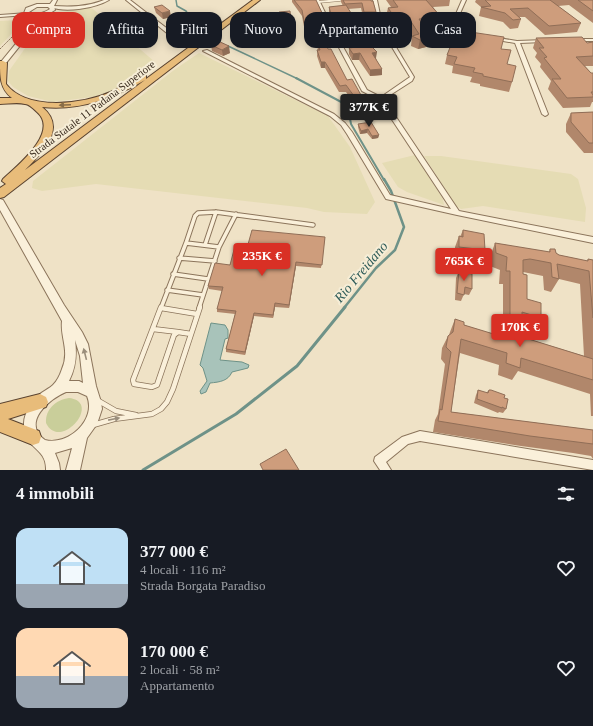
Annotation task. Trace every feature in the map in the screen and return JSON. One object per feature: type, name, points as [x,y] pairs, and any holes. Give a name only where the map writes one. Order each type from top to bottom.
[{"type":"highway","name":"Strada Statale 11 Padana Superiore","points":[[4,183],[251,0]]},
{"type":"highway","name":"Strada Statale 11 Padana Superiore","points":[[0,194],[257,0]]},
{"type":"highway","points":[[2,65],[0,75],[2,84],[10,93],[28,102],[44,114],[48,120],[49,130],[46,139],[29,160],[4,183]]},
{"type":"highway","points":[[0,101],[62,105],[79,104],[113,94],[153,72]]},
{"type":"highway","points":[[0,412],[13,410],[40,402]]},
{"type":"highway","points":[[0,424],[25,433],[39,442]]},
{"type":"street","points":[[45,5],[55,0]]},
{"type":"street","points":[[48,12],[53,9],[52,7],[55,0]]},
{"type":"street","points":[[31,12],[33,6],[45,5],[66,8],[89,6],[106,0]]},
{"type":"street","points":[[128,0],[166,30]]},
{"type":"street","points":[[375,0],[380,24],[412,77],[410,80],[381,99]]},
{"type":"street","points":[[459,12],[464,0]]},
{"type":"street","points":[[317,1],[365,91],[381,99],[457,213]]},
{"type":"street","points":[[50,12],[66,8]]},
{"type":"street","points":[[0,16],[12,16]]},
{"type":"street","points":[[486,36],[517,42],[548,41]]},
{"type":"street","points":[[570,40],[593,40]]},
{"type":"street","points":[[517,42],[545,114]]},
{"type":"street","points":[[2,65],[12,47]]},
{"type":"street","points":[[205,51],[332,115],[343,124],[350,133],[388,197],[457,213],[593,240]]},
{"type":"street","points":[[0,202],[66,318],[82,343],[88,364],[96,408],[94,418],[85,432],[73,470]]},
{"type":"street","points":[[54,470],[53,463],[30,430],[30,420],[40,402],[56,389],[69,368],[73,354],[66,318]]},
{"type":"street","points":[[56,389],[72,385],[86,388],[93,396]]},
{"type":"street","points":[[39,442],[59,447],[74,441],[85,432]]},
{"type":"street","points":[[386,470],[380,461],[405,440],[420,436],[593,465]]},
{"type":"lane","points":[[317,1],[340,0]]},
{"type":"lane","points":[[204,245],[216,212]]},
{"type":"lane","points":[[178,332],[174,335],[157,385],[152,387],[134,384],[133,380],[195,216],[198,213],[216,212],[236,214],[313,225]]},
{"type":"lane","points":[[85,432],[114,419],[152,414],[161,409],[167,402],[173,389],[219,247],[236,214]]},
{"type":"lane","points":[[186,243],[219,247]]},
{"type":"lane","points":[[179,258],[215,261]]},
{"type":"lane","points":[[173,274],[208,279]]},
{"type":"lane","points":[[167,290],[203,295]]},
{"type":"lane","points":[[161,308],[197,314]]},
{"type":"lane","points":[[153,329],[191,334]]},
{"type":"lane","points":[[93,396],[116,411],[141,416]]},
{"type":"path","points":[[0,48],[12,36]]},
{"type":"shaded area","points":[[89,8],[97,12],[93,12],[93,48],[139,48],[155,62],[141,76],[127,84],[116,90],[92,97],[53,102],[28,96],[13,87],[8,81],[9,71],[25,48],[85,48],[85,12],[63,12]]},
{"type":"shaded area","points":[[12,20],[12,33],[0,46],[0,21]]},
{"type":"shaded area","points":[[199,53],[328,116],[350,147],[375,202],[367,214],[324,212],[307,208],[96,184],[42,191],[32,188],[33,181],[174,70]]},
{"type":"shaded area","points":[[415,155],[443,199],[444,205],[407,192],[398,187],[382,163]]},
{"type":"shaded area","points":[[424,156],[441,156],[571,174],[578,179],[586,208],[585,222],[483,206],[461,209],[456,206]]},
{"type":"green space","points":[[69,398],[78,401],[82,408],[76,423],[68,429],[60,432],[52,430],[46,423],[49,409],[56,403]]},
{"type":"water","points":[[211,323],[225,325],[228,330],[228,338],[225,339],[220,360],[242,362],[249,365],[248,368],[232,372],[223,380],[210,383],[206,392],[201,394],[200,391],[207,381],[203,368],[200,365]]},
{"type":"building","points":[[294,0],[316,0],[322,12],[304,12],[304,21],[302,10]]},
{"type":"building","points":[[343,0],[371,0],[373,1],[376,12],[364,12],[362,3],[345,4]]},
{"type":"building","points":[[393,0],[426,0],[437,12],[420,12],[420,40],[412,36],[419,34],[412,23],[412,12],[391,12],[388,8],[398,7]]},
{"type":"building","points":[[485,0],[550,0],[581,23],[549,26],[528,8],[510,9],[521,19],[513,20],[505,13],[481,7],[491,6]]},
{"type":"building","points":[[578,0],[593,0],[593,11]]},
{"type":"building","points":[[162,5],[170,11],[162,13],[154,7]]},
{"type":"building","points":[[346,5],[350,12],[330,12],[329,7]]},
{"type":"building","points":[[476,33],[504,37],[501,49],[511,50],[507,64],[516,66],[512,82],[483,76],[483,74],[473,72],[475,68],[454,64],[457,57],[447,55],[450,48],[476,48]]},
{"type":"building","points":[[582,37],[587,43],[593,42],[593,56],[576,57],[591,73],[593,73],[593,92],[591,92],[593,97],[567,98],[552,79],[561,79],[544,58],[547,57],[539,48],[544,48],[536,38]]},
{"type":"building","points":[[222,43],[229,46],[222,50],[218,48],[222,48]]},
{"type":"building","points":[[319,48],[331,49],[347,80],[352,79],[361,95],[354,96],[346,85],[340,86],[325,62],[321,62],[317,50],[320,50]]},
{"type":"building","points":[[349,48],[373,48],[377,52],[372,53],[382,69],[370,70],[360,53],[353,54]]},
{"type":"building","points":[[593,112],[593,143],[589,143],[571,122],[571,113]]},
{"type":"building","points":[[371,122],[379,135],[372,136],[368,129],[361,131],[358,124]]},
{"type":"building","points":[[252,230],[325,237],[322,265],[296,262],[289,305],[275,303],[273,315],[254,313],[245,352],[226,349],[236,311],[217,309],[223,287],[208,286],[215,263],[230,265],[235,246],[247,248]]},
{"type":"building","points":[[463,230],[484,234],[485,250],[459,247],[459,236],[463,237]]},
{"type":"building","points":[[495,243],[550,252],[550,249],[555,249],[556,253],[559,255],[588,261],[588,259],[593,260],[593,318],[589,271],[557,264],[559,279],[552,277],[551,263],[530,259],[523,260],[523,274],[527,275],[527,299],[541,303],[541,318],[522,312],[522,337],[593,359],[593,380],[521,358],[520,368],[506,363],[507,353],[461,339],[451,412],[593,430],[593,444],[530,436],[438,421],[440,409],[442,410],[451,352],[446,347],[448,336],[453,332],[455,319],[464,322],[464,325],[510,339],[510,271],[506,271],[507,257],[496,253]]},
{"type":"building","points":[[459,271],[472,274],[472,289],[465,287],[464,295],[457,293]]},
{"type":"building","points":[[478,390],[488,393],[489,390],[491,390],[505,395],[504,398],[508,399],[506,409],[477,399]]},
{"type":"building","points":[[286,449],[299,470],[263,470],[260,464]]},
{"type":"waterway","name":"Rio Freidano","points":[[176,0],[177,6],[187,12]]},
{"type":"waterway","name":"Rio Freidano","points":[[228,46],[297,79]]},
{"type":"waterway","name":"Rio Freidano","points":[[297,79],[345,104],[348,108],[351,124],[384,180]]},
{"type":"waterway","name":"Rio Freidano","points":[[344,308],[376,268],[395,250],[404,227],[391,191],[384,179]]},
{"type":"waterway","name":"Rio Freidano","points":[[143,470],[236,414],[297,366],[345,307]]}]
